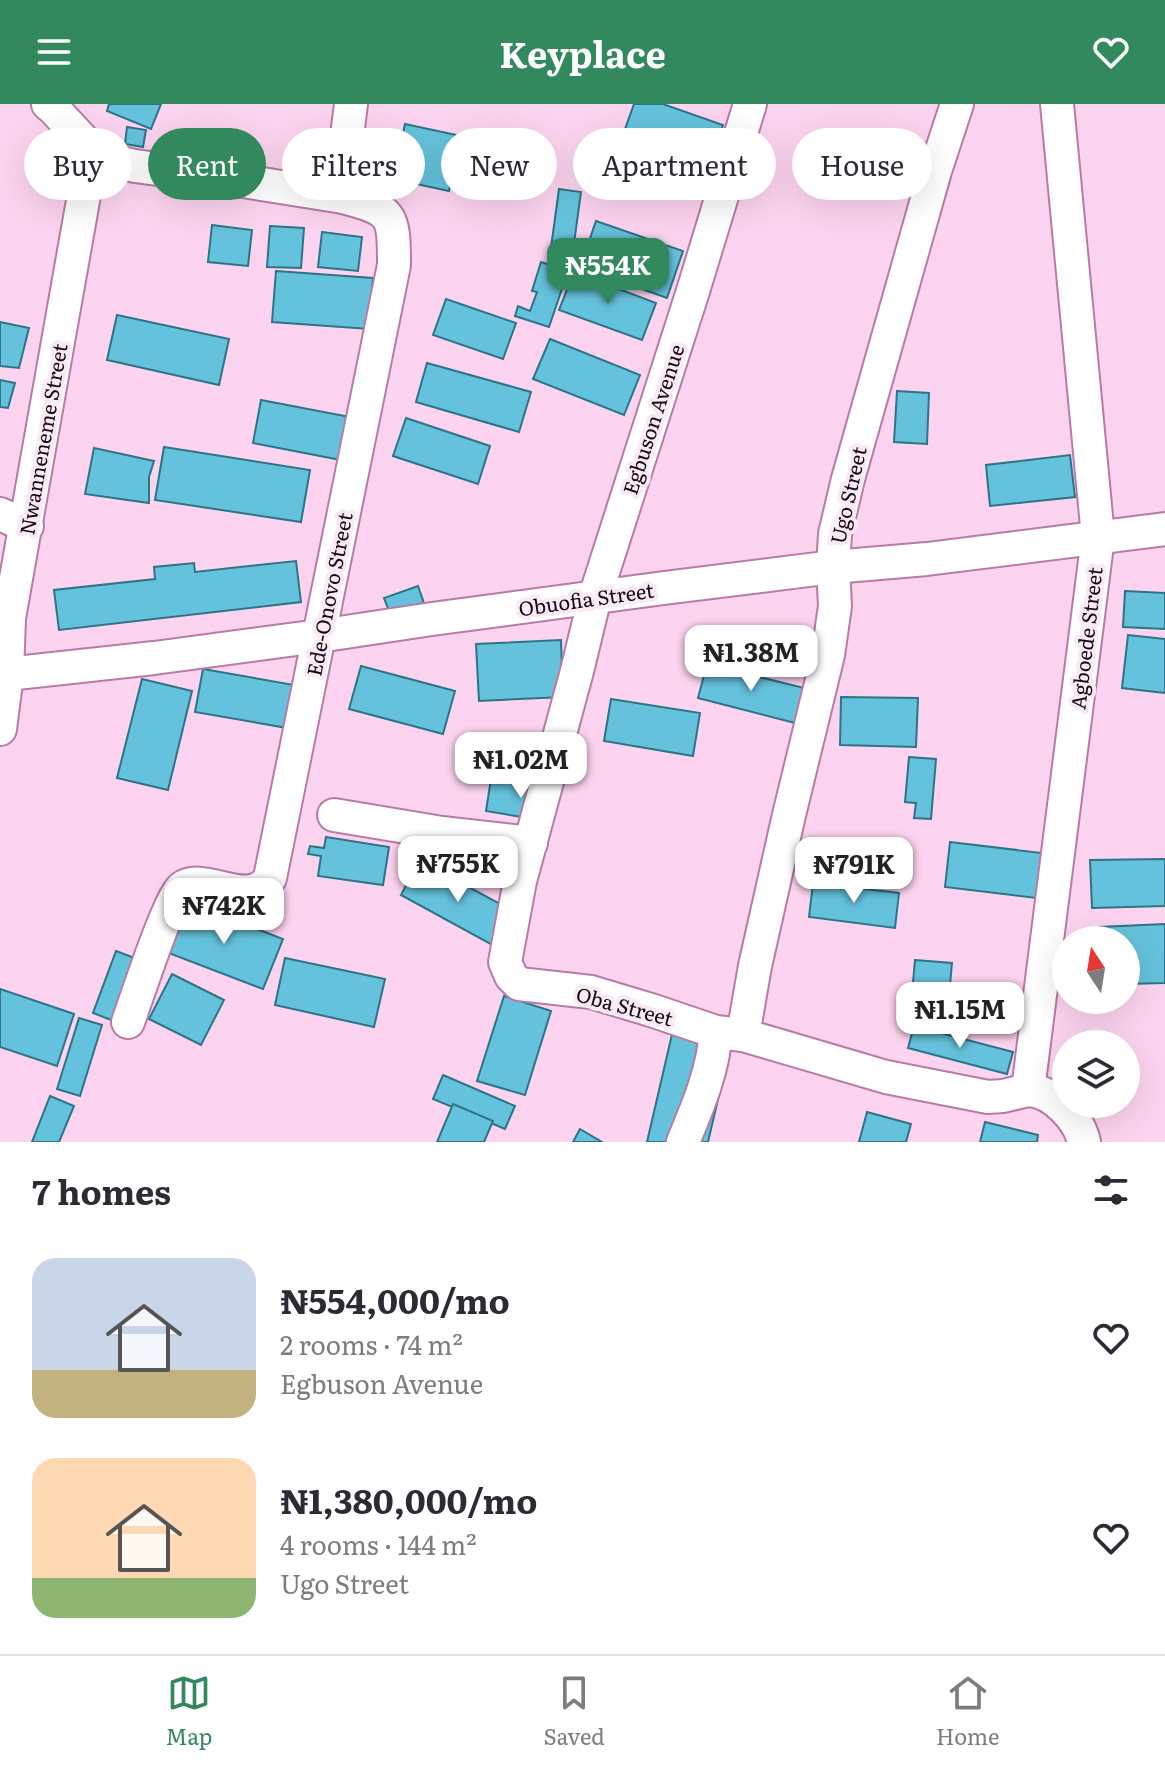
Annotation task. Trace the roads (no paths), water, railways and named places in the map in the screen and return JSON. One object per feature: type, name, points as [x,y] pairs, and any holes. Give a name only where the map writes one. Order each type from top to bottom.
[{"type":"street","points":[[48,104],[72,128]]},
{"type":"street","points":[[348,128],[351,104]]},
{"type":"street","name":"Egbuson Avenue","points":[[595,597],[750,104]]},
{"type":"street","name":"Ugo Street","points":[[683,1142],[715,1052],[730,1033],[755,966],[828,655],[835,606],[835,534],[935,171],[957,104]]},
{"type":"street","name":"Agboede Street","points":[[1028,1090],[1098,537],[1057,104]]},
{"type":"street","name":"Ede-Onovo Street","points":[[132,165],[282,187]]},
{"type":"street","name":"Nwanneneme Street","points":[[1,724],[7,674],[13,520],[81,200]]},
{"type":"street","name":"Ede-Onovo Street","points":[[128,1022],[170,906],[181,888],[190,884],[255,890],[265,886],[270,878],[394,265],[394,228],[384,212],[355,200]]},
{"type":"street","name":"Obuofia Street","points":[[7,674],[154,658],[833,567],[927,559],[1165,529]]},
{"type":"street","name":"Oba Street","points":[[595,597],[520,881],[505,962],[511,976],[519,984],[591,992],[886,1077],[988,1097],[1028,1090]]},
{"type":"street","points":[[334,815],[442,833],[531,843]]},
{"type":"street","points":[[1028,1090],[1040,1092],[1072,1117],[1079,1126],[1084,1142]]}]
